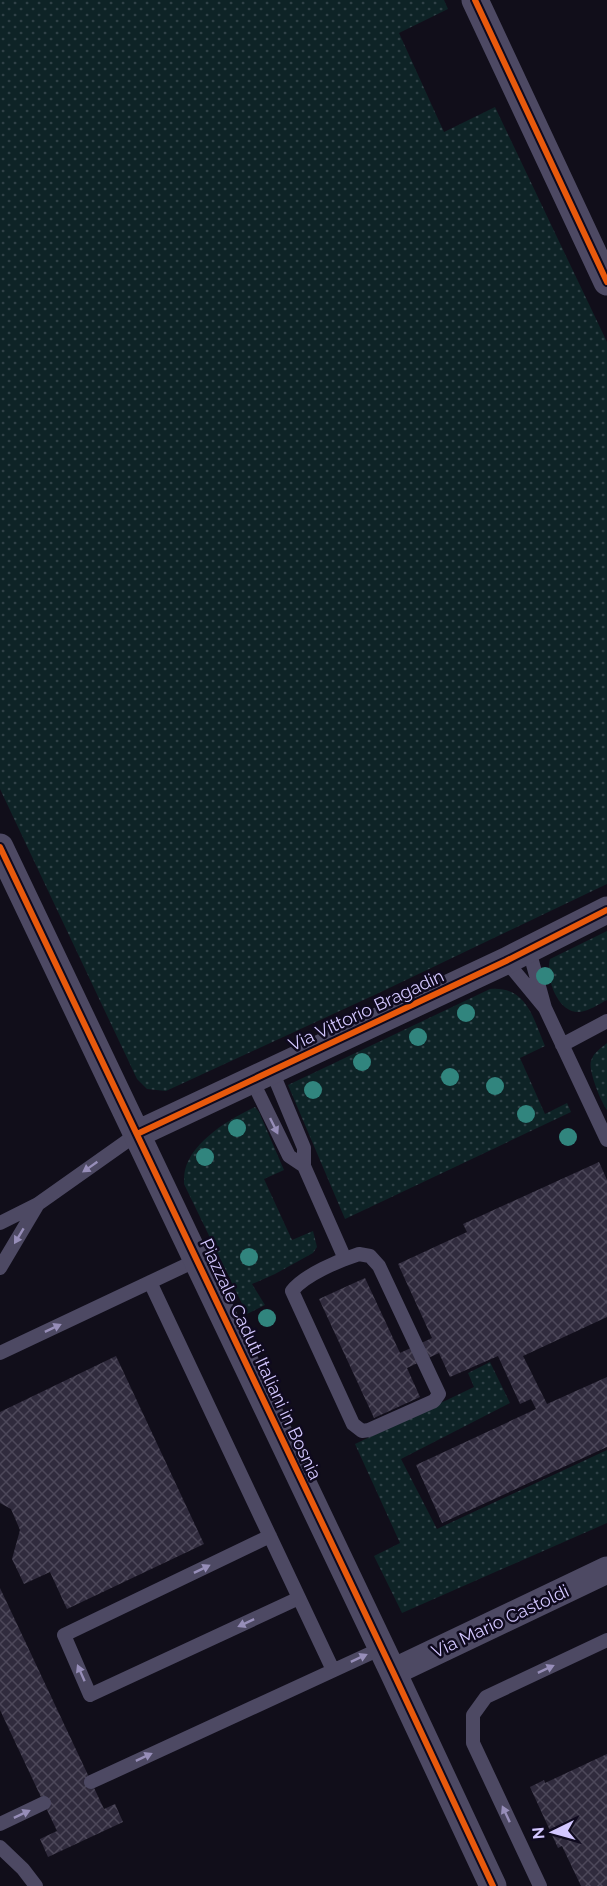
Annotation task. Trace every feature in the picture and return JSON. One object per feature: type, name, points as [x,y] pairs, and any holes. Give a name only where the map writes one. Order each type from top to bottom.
[{"type":"street","points":[[475,0],[607,282]]},
{"type":"street","name":"Piazzale Caduti Italiani in Bosnia","points":[[0,847],[493,1886]]},
{"type":"street","name":"Via Vittorio Bragadin","points":[[137,1134],[517,955],[607,910]]},
{"type":"street","name":"Via Mario Castoldi","points":[[393,1672],[607,1570]]},
{"type":"lane","points":[[517,955],[545,1008],[607,1140]]},
{"type":"lane","points":[[517,955],[545,1008]]},
{"type":"lane","points":[[562,1045],[607,1021]]},
{"type":"lane","points":[[262,1075],[289,1156],[304,1166]]},
{"type":"lane","points":[[262,1075],[304,1148],[304,1166],[345,1259]]},
{"type":"lane","points":[[0,1223],[38,1204],[137,1134]]},
{"type":"lane","points":[[0,1268],[38,1204]]},
{"type":"lane","points":[[359,1254],[370,1256],[379,1266],[439,1394],[434,1401],[362,1431],[353,1424],[293,1298],[292,1291],[297,1284],[345,1259],[359,1254]]},
{"type":"lane","points":[[0,1353],[197,1260]]},
{"type":"lane","points":[[150,1282],[333,1670]]},
{"type":"lane","points":[[270,1536],[64,1635],[90,1695],[299,1598]]},
{"type":"lane","points":[[540,1886],[473,1743],[473,1715],[486,1697],[607,1640]]},
{"type":"lane","points":[[91,1782],[382,1648]]},
{"type":"lane","points":[[0,1824],[44,1803]]},
{"type":"lane","points":[[0,1847],[23,1869],[36,1886]]},
{"type":"green space","points":[[0,0],[444,0],[448,9],[399,33],[444,132],[495,107],[607,342],[607,884],[166,1091],[147,1089],[137,1079],[0,789]]},
{"type":"green space","points":[[607,931],[607,1000],[590,1009],[580,1012],[572,1011],[559,1001],[554,993],[549,975],[550,959]]},
{"type":"green space","points":[[490,989],[502,989],[520,998],[537,1025],[545,1046],[520,1058],[545,1114],[567,1103],[571,1112],[345,1219],[288,1085]]},
{"type":"green space","points":[[607,1043],[607,1110],[591,1071],[591,1061]]},
{"type":"green space","points":[[255,1107],[284,1170],[264,1179],[292,1240],[313,1231],[317,1247],[313,1253],[252,1284],[265,1305],[247,1314],[184,1184],[184,1178],[189,1159],[204,1140],[224,1124]]},
{"type":"green space","points":[[490,1362],[510,1403],[401,1459],[437,1529],[607,1450],[607,1523],[402,1613],[374,1556],[400,1543],[355,1444],[474,1387],[468,1373]]},
{"type":"building","points":[[599,1162],[607,1180],[607,1317],[523,1356],[547,1404],[607,1377],[607,1447],[442,1523],[416,1465],[536,1409],[531,1399],[520,1404],[498,1356],[450,1377],[439,1353],[407,1368],[420,1397],[374,1418],[319,1299],[365,1278],[400,1353],[432,1338],[398,1264],[467,1232],[463,1224]]},
{"type":"building","points":[[116,1356],[204,1544],[67,1609],[50,1572],[24,1584],[12,1559],[20,1530],[11,1509],[0,1503],[0,1412]]},
{"type":"building","points":[[0,1588],[104,1809],[115,1804],[123,1822],[48,1857],[40,1839],[57,1831],[0,1710]]},
{"type":"building","points":[[607,1754],[607,1886],[581,1886],[562,1846],[558,1848],[530,1787],[544,1780],[545,1783]]},
{"type":"cycle path","points":[[475,0],[607,282]]},
{"type":"cycle path","points":[[0,847],[493,1886]]},
{"type":"cycle path","points":[[137,1134],[506,961],[607,910]]}]
